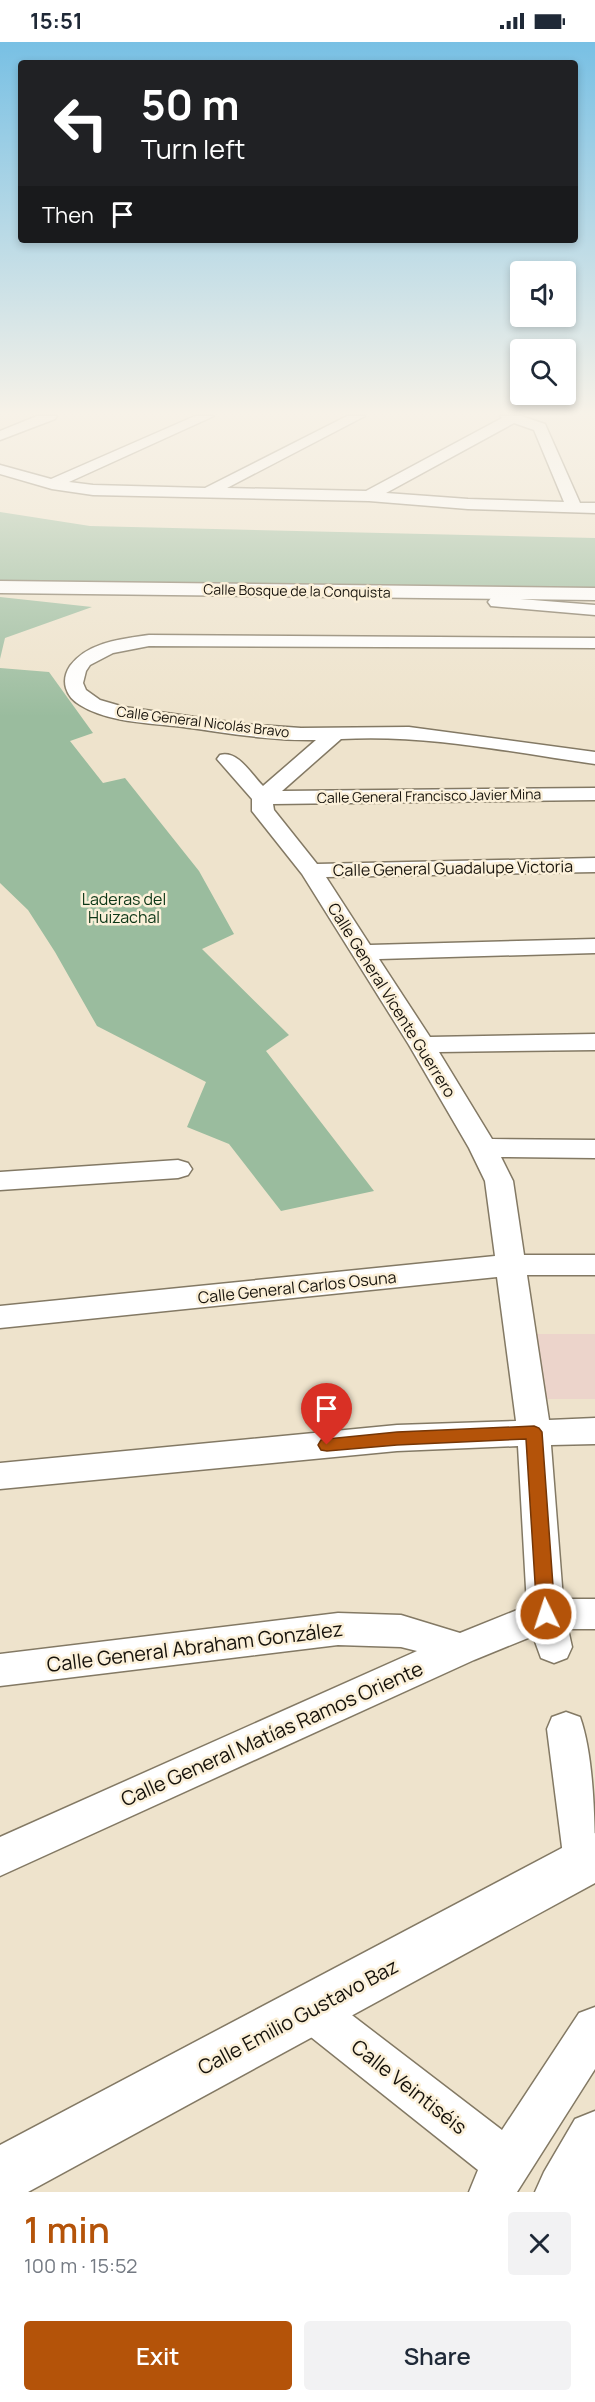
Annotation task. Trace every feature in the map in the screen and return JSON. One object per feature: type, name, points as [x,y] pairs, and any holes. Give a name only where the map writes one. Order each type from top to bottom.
[{"type":"main road","name":"Calle Bosque de la Conquista","points":[[0,587],[595,594]]},
{"type":"main road","name":"Calle Bosque de la Conquista","points":[[0,597],[595,603]]},
{"type":"main road","name":"Calle Emilio Gustavo Baz","points":[[0,2176],[312,2011],[590,1860]]},
{"type":"main road","points":[[564,2192],[595,2139]]},
{"type":"street","points":[[497,602],[595,610]]},
{"type":"street","name":"Calle General Nicolás Bravo","points":[[595,643],[160,640],[131,642],[105,649],[91,656],[74,675],[74,687],[81,698],[100,707],[124,713],[303,735],[384,732],[429,736],[595,758]]},
{"type":"street","points":[[262,798],[336,733]]},
{"type":"street","name":"Calle General Vicente Guerrero","points":[[227,759],[262,798],[263,811],[311,871],[422,1045],[483,1148],[499,1181],[534,1432],[550,1630]]},
{"type":"street","name":"Calle General Francisco Javier Mina","points":[[262,798],[595,794]]},
{"type":"street","name":"Calle General Guadalupe Victoria","points":[[311,871],[595,865]]},
{"type":"street","points":[[362,952],[595,946]]},
{"type":"street","points":[[422,1045],[595,1042]]},
{"type":"street","points":[[483,1148],[595,1149]]},
{"type":"street","points":[[0,1181],[178,1169]]},
{"type":"street","name":"Calle General Carlos Osuna","points":[[0,1317],[509,1265],[595,1265]]},
{"type":"street","points":[[0,1476],[397,1438],[595,1431]]},
{"type":"street","points":[[550,1630],[595,1614]]},
{"type":"street","name":"Calle General Abraham González","points":[[0,1670],[338,1629],[401,1631],[461,1649]]},
{"type":"street","name":"Calle General Matías Ramos Oriente","points":[[0,1857],[461,1649],[550,1630]]},
{"type":"street","points":[[567,1729],[590,1860]]},
{"type":"street","name":"Calle Veintiséis","points":[[312,2011],[500,2178]]},
{"type":"street","points":[[500,2178],[595,2029]]},
{"type":"shaded area","points":[[534,1334],[595,1334],[595,1399],[539,1399]]},
{"type":"green space","points":[[0,516],[28,516],[90,526],[595,538],[595,595],[0,587]]},
{"type":"green space","points":[[0,597],[92,607],[5,638],[0,659]]},
{"type":"green space","name":"Laderas del Huizachal","points":[[0,668],[49,672],[93,733],[70,741],[103,783],[125,778],[199,871],[234,934],[202,949],[289,1035],[266,1051],[374,1191],[281,1211],[229,1144],[187,1127],[206,1082],[97,1026],[28,910],[0,883]]},
{"type":"route","points":[[327,1445],[397,1438],[534,1432],[546,1614]]}]
